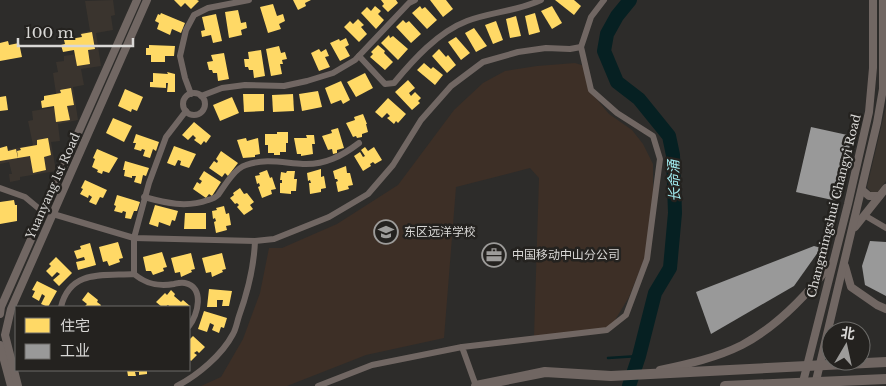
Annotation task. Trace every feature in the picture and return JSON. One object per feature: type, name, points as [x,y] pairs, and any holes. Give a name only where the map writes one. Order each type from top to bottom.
[{"type":"highway","points":[[476,386],[545,372],[611,376],[886,362]]},
{"type":"highway","points":[[725,386],[886,379]]},
{"type":"street","name":"Yuanyang 1st Road","points":[[0,314],[1,307],[137,0]]},
{"type":"street","name":"Yuanyang 1st Road","points":[[18,386],[5,335],[11,309],[147,0]]},
{"type":"street","points":[[191,94],[180,56],[186,30],[194,15],[208,8],[249,0]]},
{"type":"street","points":[[191,94],[201,96],[222,88],[245,85],[284,86],[333,73],[359,56],[415,0]]},
{"type":"street","points":[[359,56],[384,84],[394,83],[409,65],[436,40],[466,21],[496,12],[529,6],[541,0]]},
{"type":"street","points":[[318,386],[372,365],[462,347],[607,330],[626,315],[648,258],[660,159],[654,136],[617,112],[592,90],[582,47],[591,17],[604,0]]},
{"type":"street","name":"Changmingshui Changyi Road","points":[[814,386],[877,123],[883,89],[883,0]]},
{"type":"street","points":[[873,4],[884,10]]},
{"type":"street","name":"Changmingshui Changyi Road","points":[[802,386],[861,153],[869,112],[873,68],[873,4]]},
{"type":"street","points":[[53,214],[134,238],[255,241],[274,239],[329,217],[368,194],[393,165],[421,120],[452,86],[483,62],[518,52],[546,48],[570,49],[582,47]]},
{"type":"street","points":[[134,274],[134,238],[144,197],[166,137],[186,112],[184,101],[191,94]]},
{"type":"street","points":[[186,112],[196,115],[202,112],[205,102],[201,96]]},
{"type":"street","points":[[144,197],[172,204],[197,204],[216,197],[225,182],[245,165],[272,160],[305,164],[325,162],[342,156],[360,143]]},
{"type":"street","points":[[0,188],[25,197],[44,212]]},
{"type":"street","points":[[852,231],[886,188]]},
{"type":"street","points":[[862,190],[869,196],[879,196]]},
{"type":"street","points":[[864,216],[886,228]]},
{"type":"street","points":[[177,386],[187,381],[211,362],[233,334],[248,290],[255,253],[255,241]]},
{"type":"street","points":[[648,373],[701,360],[742,345],[780,320],[812,289],[833,261]]},
{"type":"street","points":[[844,264],[851,286],[877,305],[886,309]]},
{"type":"street","points":[[61,306],[63,298],[75,284],[88,277],[109,274],[134,274],[142,281],[156,286],[183,282],[192,285],[197,291],[198,306],[190,324]]},
{"type":"street","points":[[0,345],[11,386]]},
{"type":"street","points":[[462,347],[476,386]]},
{"type":"shaded area","points":[[113,0],[115,15],[111,16],[113,30],[96,33],[101,66],[81,69],[84,85],[73,87],[78,120],[58,124],[60,141],[51,142],[56,171],[20,177],[20,180],[10,182],[9,174],[12,174],[9,162],[0,164],[0,151],[33,145],[28,121],[33,120],[32,111],[58,107],[53,73],[58,72],[56,62],[64,61],[64,56],[83,53],[80,33],[90,31],[85,1]]},
{"type":"shaded area","name":"东区远洋学校","points":[[575,63],[585,66],[594,96],[609,114],[632,130],[643,144],[653,164],[653,215],[645,257],[629,297],[609,330],[534,337],[539,178],[530,168],[456,187],[444,338],[366,355],[287,386],[201,386],[221,377],[243,339],[260,293],[269,248],[282,248],[337,224],[398,185],[454,110],[483,83],[505,71]]},
{"type":"shaded area","points":[[886,107],[886,181],[877,193],[871,192],[867,187]]},
{"type":"building: 住宅","points":[[174,0],[199,1],[191,9],[185,3],[181,7]]},
{"type":"building: 住宅","points":[[293,0],[311,0],[305,3],[306,6],[298,10]]},
{"type":"building: 住宅","points":[[381,0],[396,0],[398,3],[388,12],[382,6],[384,4]]},
{"type":"building: 住宅","points":[[430,0],[446,0],[453,9],[443,17]]},
{"type":"building: 住宅","points":[[555,0],[574,0],[581,6],[574,15]]},
{"type":"building: 住宅","points":[[273,4],[277,16],[283,14],[285,21],[279,24],[281,29],[268,33],[260,7]]},
{"type":"building: 住宅","points":[[375,6],[381,11],[378,14],[384,20],[376,29],[361,13],[367,7],[371,11]]},
{"type":"building: 住宅","points":[[420,6],[422,9],[425,7],[437,20],[427,29],[412,13]]},
{"type":"building: 住宅","points":[[552,6],[562,23],[552,29],[541,11]]},
{"type":"building: 住宅","points":[[238,10],[241,23],[246,22],[247,28],[241,30],[242,35],[229,38],[225,12]]},
{"type":"building: 住宅","points":[[161,13],[185,23],[181,33],[172,29],[170,35],[157,29],[159,23],[155,21],[158,14],[160,15]]},
{"type":"building: 住宅","points":[[535,13],[540,32],[529,35],[525,16]]},
{"type":"building: 住宅","points":[[216,14],[222,41],[213,43],[211,35],[202,37],[201,31],[205,30],[202,17]]},
{"type":"building: 住宅","points":[[516,16],[521,36],[510,38],[506,19]]},
{"type":"building: 住宅","points":[[358,19],[364,25],[361,27],[367,34],[359,42],[344,27],[350,21],[353,24]]},
{"type":"building: 住宅","points":[[403,20],[406,23],[409,21],[421,34],[411,43],[396,27]]},
{"type":"building: 住宅","points":[[496,21],[503,40],[493,44],[485,25]]},
{"type":"building: 住宅","points":[[474,28],[487,46],[476,52],[465,33]]},
{"type":"building: 住宅","points":[[92,32],[95,49],[88,50],[90,64],[77,66],[74,50],[63,52],[61,45],[65,44],[64,40],[82,37],[81,34]]},
{"type":"building: 住宅","points":[[389,35],[390,38],[393,36],[408,49],[398,60],[381,43]]},
{"type":"building: 住宅","points":[[456,37],[470,53],[461,60],[448,42]]},
{"type":"building: 住宅","points":[[346,38],[349,45],[345,47],[350,56],[340,61],[330,43]]},
{"type":"building: 住宅","points":[[8,41],[9,45],[19,43],[22,57],[0,61],[0,43]]},
{"type":"building: 住宅","points":[[149,45],[175,46],[174,56],[165,56],[165,62],[151,62],[151,55],[146,55],[146,48],[149,48]]},
{"type":"building: 住宅","points":[[378,45],[393,62],[385,70],[370,57],[373,54],[371,52]]},
{"type":"building: 住宅","points":[[279,46],[281,53],[285,52],[287,59],[282,60],[283,64],[280,64],[282,74],[271,76],[266,49]]},
{"type":"building: 住宅","points":[[319,49],[321,52],[326,49],[329,56],[325,57],[330,67],[319,71],[311,53]]},
{"type":"building: 住宅","points":[[439,49],[446,57],[448,55],[456,65],[447,73],[432,56]]},
{"type":"building: 住宅","points":[[261,50],[265,76],[254,78],[253,70],[245,67],[244,59],[249,59],[248,52]]},
{"type":"building: 住宅","points":[[224,53],[229,79],[218,81],[217,73],[209,70],[207,62],[213,61],[211,55]]},
{"type":"building: 住宅","points":[[424,63],[443,75],[435,85],[417,70]]},
{"type":"building: 住宅","points":[[167,72],[175,74],[175,92],[167,92],[168,83],[166,83],[166,88],[150,87],[150,82],[153,82],[153,73],[168,74]]},
{"type":"building: 住宅","points":[[365,73],[373,88],[356,97],[347,82]]},
{"type":"building: 住宅","points":[[408,80],[415,88],[409,93],[411,96],[415,92],[421,98],[418,101],[420,103],[412,110],[395,92]]},
{"type":"building: 住宅","points":[[341,81],[350,100],[343,104],[341,100],[331,104],[325,88]]},
{"type":"building: 住宅","points":[[71,88],[74,105],[67,106],[70,120],[56,122],[54,106],[42,108],[41,101],[44,100],[44,96],[61,93],[60,90]]},
{"type":"building: 住宅","points":[[125,89],[143,97],[137,111],[132,109],[131,112],[118,106]]},
{"type":"building: 住宅","points":[[318,91],[322,107],[302,111],[299,94]]},
{"type":"building: 住宅","points":[[243,94],[264,94],[264,111],[244,112]]},
{"type":"building: 住宅","points":[[293,94],[294,111],[273,112],[272,95]]},
{"type":"building: 住宅","points":[[6,96],[8,110],[0,111],[0,97]]},
{"type":"building: 住宅","points":[[232,97],[239,113],[220,121],[213,105]]},
{"type":"building: 住宅","points":[[388,98],[406,114],[398,123],[396,121],[394,124],[387,118],[390,116],[387,113],[382,118],[375,112]]},
{"type":"building: 住宅","points":[[363,114],[368,132],[362,134],[362,137],[353,137],[346,123],[355,120],[354,117]]},
{"type":"building: 住宅","points":[[113,118],[132,126],[124,142],[106,133]]},
{"type":"building: 住宅","points":[[194,122],[211,136],[206,143],[204,141],[201,145],[194,140],[196,138],[193,135],[188,140],[182,135]]},
{"type":"building: 住宅","points":[[338,128],[344,148],[337,150],[337,153],[333,154],[332,149],[328,150],[322,136],[332,133],[331,130]]},
{"type":"building: 住宅","points":[[277,132],[288,132],[288,143],[286,143],[286,152],[274,155],[274,153],[268,153],[268,145],[265,145],[265,134],[277,134]]},
{"type":"building: 住宅","points":[[136,134],[159,142],[156,151],[153,149],[150,158],[143,156],[145,150],[134,149],[136,143],[133,143]]},
{"type":"building: 住宅","points":[[306,135],[314,135],[315,144],[312,144],[313,154],[301,156],[301,154],[297,154],[294,138],[307,138]]},
{"type":"building: 住宅","points":[[48,138],[51,155],[44,157],[46,170],[33,173],[30,156],[18,158],[17,151],[21,150],[20,148],[37,145],[37,140]]},
{"type":"building: 住宅","points":[[246,138],[247,141],[258,138],[260,154],[255,155],[255,157],[243,158],[237,140]]},
{"type":"building: 住宅","points":[[7,146],[8,151],[16,149],[18,158],[0,161],[0,148]]},
{"type":"building: 住宅","points":[[174,146],[196,154],[189,168],[180,165],[181,161],[178,160],[175,166],[167,163]]},
{"type":"building: 住宅","points":[[365,147],[368,151],[374,147],[382,160],[375,164],[373,162],[370,164],[371,166],[363,171],[354,156],[360,152],[363,157],[365,156],[361,150]]},
{"type":"building: 住宅","points":[[97,149],[118,158],[109,173],[103,171],[102,174],[92,167]]},
{"type":"building: 住宅","points":[[221,151],[238,163],[228,176],[225,173],[222,177],[209,168],[214,161],[217,163],[216,159]]},
{"type":"building: 住宅","points":[[125,161],[149,168],[146,176],[143,175],[141,184],[134,182],[136,176],[132,176],[132,178],[124,176]]},
{"type":"building: 住宅","points":[[346,166],[353,185],[348,186],[349,189],[338,192],[336,182],[338,181],[335,179],[333,171]]},
{"type":"building: 住宅","points":[[321,169],[321,177],[324,176],[326,188],[321,189],[321,192],[310,194],[309,183],[311,183],[310,180],[308,181],[307,173]]},
{"type":"building: 住宅","points":[[267,170],[270,178],[272,177],[276,189],[271,190],[272,194],[262,198],[258,187],[260,186],[259,183],[257,184],[255,176]]},
{"type":"building: 住宅","points":[[204,171],[221,182],[212,196],[209,194],[206,198],[193,189],[197,182],[200,184],[202,181],[199,179]]},
{"type":"building: 住宅","points":[[287,171],[295,171],[294,179],[297,179],[296,191],[291,191],[291,194],[280,193],[280,183],[282,183],[282,180],[280,180],[281,172],[286,173]]},
{"type":"building: 住宅","points":[[85,180],[107,190],[103,198],[100,197],[96,205],[89,202],[92,197],[89,195],[88,198],[80,194]]},
{"type":"building: 住宅","points":[[240,188],[254,202],[250,205],[253,209],[244,215],[237,207],[239,205],[235,204],[230,198]]},
{"type":"building: 住宅","points":[[117,195],[140,202],[137,211],[134,211],[131,219],[125,218],[126,212],[114,211]]},
{"type":"building: 住宅","points":[[14,200],[15,205],[17,205],[17,221],[0,224],[0,202]]},
{"type":"building: 住宅","points":[[155,205],[178,211],[175,221],[172,220],[170,226],[159,222],[158,227],[149,224]]},
{"type":"building: 住宅","points":[[224,206],[226,214],[229,213],[231,225],[226,226],[227,230],[216,233],[214,222],[216,221],[215,218],[213,219],[212,211]]},
{"type":"building: 住宅","points":[[185,213],[206,213],[206,229],[184,229]]},
{"type":"building: 住宅","points":[[118,242],[123,258],[119,259],[120,262],[109,266],[107,261],[103,262],[99,247]]},
{"type":"building: 住宅","points":[[90,243],[96,265],[78,270],[76,262],[85,260],[84,257],[77,259],[74,251],[81,249],[80,246]]},
{"type":"building: 住宅","points":[[162,252],[167,267],[163,268],[164,271],[153,275],[151,271],[146,271],[143,257]]},
{"type":"building: 住宅","points":[[191,253],[195,269],[181,277],[180,272],[175,273],[171,258]]},
{"type":"building: 住宅","points":[[222,253],[226,269],[212,277],[211,272],[206,273],[202,258]]},
{"type":"building: 住宅","points":[[56,257],[72,273],[59,286],[53,280],[60,274],[57,272],[52,277],[46,271],[51,266],[49,264]]},
{"type":"building: 住宅","points":[[37,281],[57,291],[49,306],[46,306],[41,304],[45,296],[42,294],[39,301],[32,297],[35,291],[32,290]]},
{"type":"building: 住宅","points":[[209,289],[232,291],[229,306],[222,306],[223,300],[217,300],[217,307],[207,307]]},
{"type":"building: 住宅","points":[[171,290],[175,294],[174,296],[181,302],[183,300],[190,306],[161,306],[156,302],[165,293],[167,295]]},
{"type":"building: 住宅","points":[[88,292],[101,305],[85,306],[87,304],[82,300]]},
{"type":"building: 住宅","points":[[204,311],[227,318],[224,328],[221,327],[219,333],[212,330],[214,325],[210,323],[207,332],[198,329]]},
{"type":"building: 住宅","points":[[193,336],[205,347],[199,353],[197,351],[194,353],[197,355],[191,361],[190,360],[190,339]]},
{"type":"building: 住宅","points":[[127,371],[147,371],[147,374],[139,375],[139,372],[135,372],[136,376],[128,376]]},
{"type":"building: 工业","points":[[811,127],[852,136],[837,201],[796,192]]},
{"type":"building: 工业","points":[[870,241],[886,242],[886,296],[865,285],[862,266]]},
{"type":"building: 工业","points":[[814,246],[821,248],[794,286],[711,334],[696,292]]},
{"type":"waterway","name":"长命涌","points":[[629,386],[639,356],[655,293],[670,268],[675,213],[673,155],[669,136],[639,99],[617,82],[604,51],[607,34],[617,16],[630,0]]},
{"type":"waterway","points":[[608,358],[639,356]]},
{"type":"place","name":"东区远洋学校","points":[[386,232]]},
{"type":"place","name":"中国移动中山分公司","points":[[494,255]]}]
